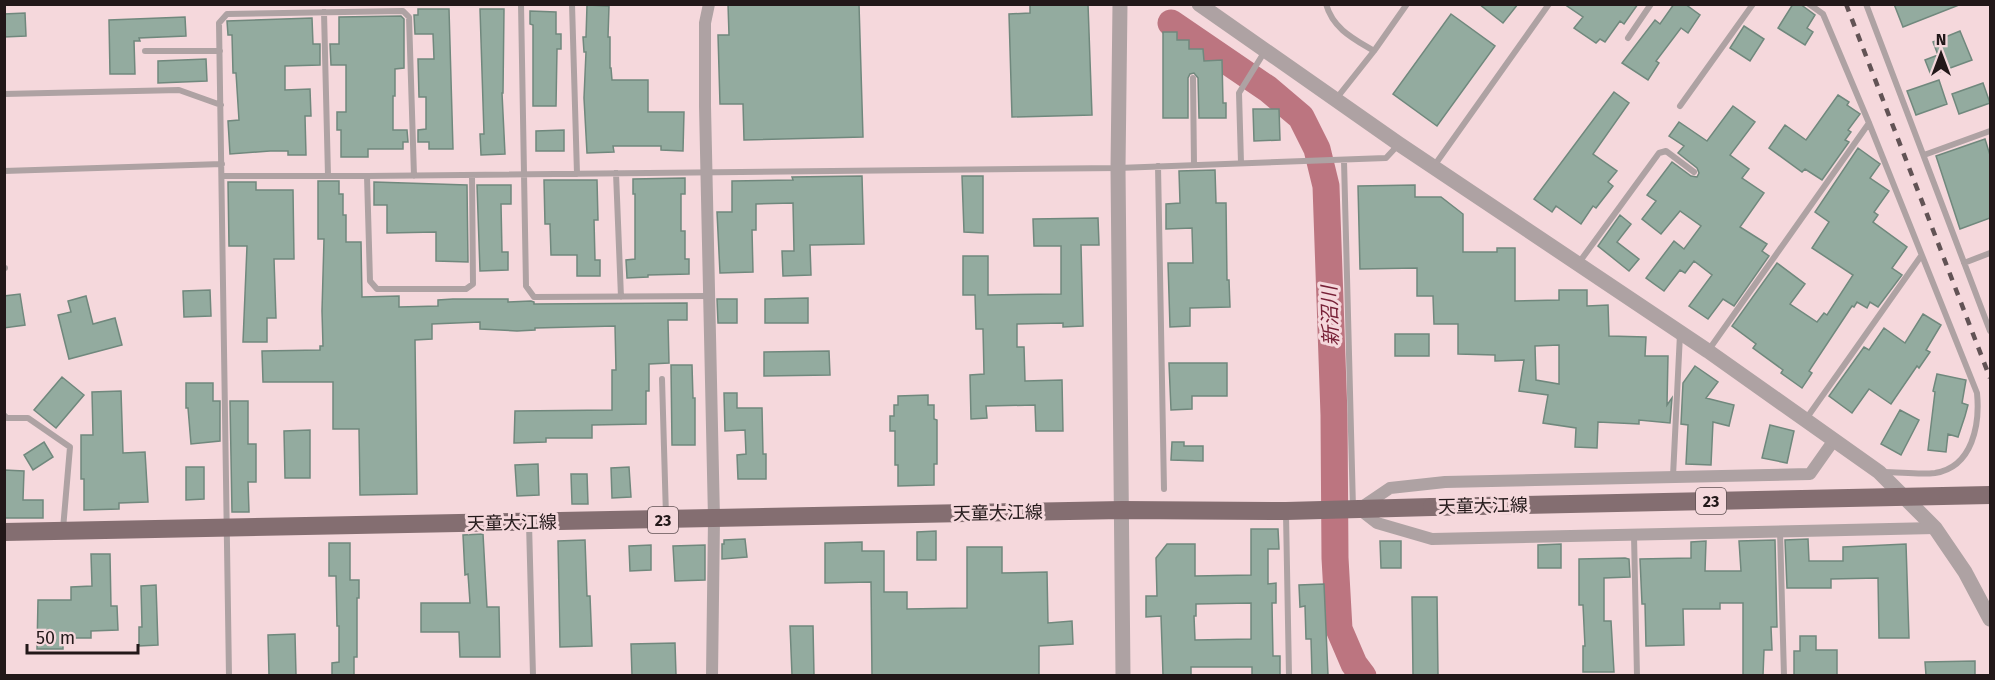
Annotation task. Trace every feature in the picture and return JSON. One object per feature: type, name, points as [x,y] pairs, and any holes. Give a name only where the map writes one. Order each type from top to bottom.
[{"type":"main road","name":"天童大江線","points":[[4,532],[1122,510],[1286,511],[1990,495]]},
{"type":"street","points":[[709,4],[705,24],[714,519],[712,675]]},
{"type":"street","points":[[1120,4],[1118,168],[1123,675]]},
{"type":"street","points":[[1199,4],[1399,144],[1708,351],[1879,472],[1935,528],[1965,572],[1990,619]]},
{"type":"street","points":[[1352,509],[1390,488],[1445,482],[1810,474],[1834,440]]},
{"type":"street","points":[[1352,509],[1377,523],[1431,539],[1935,528]]},
{"type":"lane","points":[[521,4],[526,286],[534,297],[709,296]]},
{"type":"lane","points":[[572,4],[577,174]]},
{"type":"lane","points":[[1326,4],[1336,26],[1374,51]]},
{"type":"lane","points":[[1336,99],[1407,4]]},
{"type":"lane","points":[[1434,167],[1549,4]]},
{"type":"lane","points":[[1628,38],[1652,4]]},
{"type":"lane","points":[[1680,106],[1753,4]]},
{"type":"lane","points":[[1809,4],[1823,14],[1977,393],[1979,413],[1975,433],[1966,454],[1951,468],[1935,473],[1879,472]]},
{"type":"lane","points":[[1866,4],[1990,331]]},
{"type":"lane","points":[[229,675],[219,24],[227,14],[403,11],[409,17],[414,176]]},
{"type":"lane","points":[[324,12],[328,177]]},
{"type":"lane","points":[[1241,163],[1239,93],[1265,50]]},
{"type":"lane","points":[[145,51],[220,51]]},
{"type":"lane","points":[[1193,78],[1194,165]]},
{"type":"lane","points":[[4,94],[179,90],[221,105]]},
{"type":"lane","points":[[1708,351],[1869,123]]},
{"type":"lane","points":[[1924,154],[1990,131]]},
{"type":"lane","points":[[222,176],[367,177],[706,171],[1118,168],[1386,159],[1399,144]]},
{"type":"lane","points":[[1578,264],[1659,153],[1666,151],[1694,172]]},
{"type":"lane","points":[[1344,161],[1352,509]]},
{"type":"lane","points":[[4,171],[222,164]]},
{"type":"lane","points":[[1158,166],[1164,489]]},
{"type":"lane","points":[[616,173],[621,297]]},
{"type":"lane","points":[[367,177],[370,281],[377,289],[466,289],[473,284],[472,176]]},
{"type":"lane","points":[[1964,263],[1990,253]]},
{"type":"lane","points":[[1806,419],[1921,256]]},
{"type":"lane","points":[[1673,477],[1681,333]]},
{"type":"lane","points":[[662,379],[666,520]]},
{"type":"lane","points":[[4,415],[7,418],[28,418],[70,447],[63,531]]},
{"type":"lane","points":[[1286,511],[1289,675]]},
{"type":"lane","points":[[529,523],[533,675]]},
{"type":"lane","points":[[1780,531],[1784,675]]},
{"type":"lane","points":[[1634,535],[1637,675]]},
{"type":"building","points":[[728,4],[859,4],[863,137],[744,140],[743,104],[720,104],[718,35],[729,35]]},
{"type":"building","points":[[1030,4],[1088,4],[1092,115],[1012,117],[1009,14],[1030,13]]},
{"type":"building","points":[[1479,4],[1518,4],[1503,23]]},
{"type":"building","points":[[1564,4],[1638,4],[1624,24],[1620,21],[1605,42],[1600,39],[1596,43],[1574,28],[1583,17]]},
{"type":"building","points":[[1674,4],[1685,4],[1700,15],[1688,33],[1681,28],[1656,61],[1659,63],[1648,80],[1622,63],[1655,20],[1660,24]]},
{"type":"building","points":[[1793,4],[1800,4],[1815,15],[1807,28],[1813,32],[1805,45],[1778,28]]},
{"type":"building","points":[[1894,4],[1959,4],[1959,5],[1903,27]]},
{"type":"building","points":[[587,5],[609,6],[608,37],[610,37],[612,80],[648,80],[648,112],[684,112],[683,151],[661,150],[661,146],[613,146],[614,152],[587,153],[584,98],[586,52],[584,52],[583,37],[586,37]]},
{"type":"building","points":[[418,9],[449,9],[453,149],[429,149],[429,142],[418,142],[418,130],[426,129],[426,97],[419,97],[418,59],[434,59],[433,34],[415,34],[414,15],[418,15]]},
{"type":"building","points":[[480,9],[504,9],[502,93],[505,154],[481,155],[480,134],[484,134]]},
{"type":"building","points":[[530,11],[556,12],[556,34],[561,34],[561,49],[557,49],[556,106],[533,106],[533,25],[530,24]]},
{"type":"building","points":[[25,13],[26,36],[4,37],[4,14]]},
{"type":"building","points":[[1451,14],[1495,46],[1437,126],[1393,94]]},
{"type":"building","points":[[401,16],[404,19],[404,68],[395,69],[393,130],[407,130],[408,142],[403,142],[403,149],[368,149],[368,157],[341,157],[341,130],[337,130],[337,112],[346,112],[346,65],[331,65],[330,44],[339,44],[339,17]]},
{"type":"building","points":[[185,17],[186,36],[139,38],[140,41],[134,41],[135,74],[110,74],[109,20]]},
{"type":"building","points":[[312,18],[313,44],[320,44],[320,65],[285,66],[285,90],[310,89],[311,116],[305,116],[306,155],[288,155],[288,151],[230,154],[228,121],[239,120],[236,73],[233,73],[232,35],[228,35],[227,21]]},
{"type":"building","points":[[1744,26],[1764,39],[1750,61],[1730,48]]},
{"type":"building","points":[[1960,31],[1972,60],[1931,75],[1925,60],[1938,55],[1933,42]]},
{"type":"building","points":[[1163,32],[1177,32],[1177,40],[1189,40],[1189,49],[1203,49],[1204,61],[1222,60],[1223,103],[1226,103],[1226,118],[1199,118],[1198,78],[1194,73],[1188,78],[1188,118],[1163,118]]},
{"type":"building","points":[[206,59],[207,81],[158,83],[158,61]]},
{"type":"building","points":[[1939,80],[1947,104],[1916,115],[1907,91]]},
{"type":"building","points":[[1983,83],[1990,103],[1959,114],[1952,94]]},
{"type":"building","points":[[1614,92],[1629,103],[1593,154],[1617,171],[1608,182],[1613,186],[1596,208],[1593,206],[1581,224],[1556,206],[1552,212],[1534,199]]},
{"type":"building","points":[[1838,95],[1849,102],[1847,105],[1860,114],[1848,130],[1851,132],[1845,140],[1849,142],[1822,180],[1805,169],[1802,172],[1769,148],[1785,125],[1806,140]]},
{"type":"building","points":[[1733,106],[1755,122],[1730,155],[1749,169],[1742,178],[1764,193],[1740,227],[1767,244],[1762,251],[1769,256],[1734,306],[1723,299],[1708,319],[1689,306],[1712,275],[1694,261],[1685,273],[1680,270],[1664,291],[1646,278],[1674,241],[1684,249],[1701,226],[1680,211],[1661,234],[1642,219],[1656,201],[1647,195],[1672,162],[1691,176],[1697,177],[1699,173],[1697,168],[1678,153],[1684,146],[1669,136],[1679,122],[1707,141]]},
{"type":"building","points":[[1253,109],[1279,109],[1280,140],[1254,141]]},
{"type":"building","points":[[564,130],[564,151],[536,151],[536,131]]},
{"type":"building","points":[[1985,139],[1990,155],[1990,218],[1960,229],[1936,156]]},
{"type":"building","points":[[1858,148],[1880,164],[1870,178],[1889,191],[1874,212],[1878,215],[1873,222],[1907,247],[1892,268],[1902,275],[1878,307],[1870,302],[1867,308],[1857,302],[1854,307],[1852,306],[1809,371],[1812,373],[1802,388],[1781,373],[1783,370],[1753,348],[1756,344],[1732,326],[1777,263],[1805,284],[1790,304],[1817,322],[1824,313],[1827,315],[1853,275],[1812,248],[1829,222],[1815,212]]},
{"type":"building","points":[[1215,170],[1216,203],[1226,203],[1227,280],[1229,280],[1230,307],[1190,308],[1190,326],[1170,327],[1168,263],[1193,263],[1192,228],[1166,229],[1166,204],[1180,203],[1179,171]]},
{"type":"building","points":[[862,176],[864,244],[810,245],[811,275],[783,276],[782,251],[794,251],[793,203],[756,204],[756,230],[752,230],[753,272],[720,273],[717,212],[732,212],[732,181]]},
{"type":"building","points":[[962,176],[983,176],[983,233],[964,232]]},
{"type":"building","points":[[685,178],[685,194],[681,194],[681,231],[685,231],[685,259],[689,259],[689,274],[627,278],[626,260],[635,259],[633,179]]},
{"type":"building","points":[[544,180],[597,180],[598,220],[594,220],[595,260],[600,260],[600,276],[577,276],[577,255],[551,255],[550,224],[545,224]]},
{"type":"building","points":[[318,181],[339,181],[339,194],[343,194],[343,215],[346,215],[346,242],[361,242],[362,297],[399,296],[399,307],[438,306],[438,300],[453,299],[508,299],[508,302],[531,301],[534,304],[687,303],[687,320],[668,320],[669,363],[649,364],[646,424],[592,425],[592,438],[546,438],[546,442],[514,443],[515,411],[612,410],[612,370],[616,370],[615,326],[535,328],[535,330],[517,331],[480,329],[480,322],[432,324],[432,339],[415,340],[417,494],[360,495],[359,429],[333,429],[333,382],[263,382],[262,351],[320,350],[320,346],[323,346],[324,239],[318,239]]},
{"type":"building","points":[[228,182],[256,182],[256,190],[293,190],[294,259],[274,259],[276,318],[267,318],[267,342],[243,342],[247,246],[229,246]]},
{"type":"building","points":[[374,182],[467,185],[468,262],[436,261],[436,232],[387,233],[387,205],[374,205]]},
{"type":"building","points":[[477,185],[511,185],[511,204],[501,204],[502,252],[508,252],[508,270],[480,271]]},
{"type":"building","points":[[1415,185],[1415,197],[1441,197],[1463,214],[1463,252],[1497,252],[1497,248],[1515,248],[1515,301],[1559,300],[1559,290],[1587,290],[1587,306],[1608,305],[1609,336],[1646,337],[1645,356],[1668,356],[1667,405],[1672,398],[1670,423],[1639,420],[1639,424],[1598,422],[1597,448],[1575,447],[1576,428],[1543,423],[1548,395],[1519,391],[1524,360],[1495,361],[1495,355],[1458,354],[1458,324],[1434,324],[1433,296],[1417,296],[1417,268],[1360,269],[1358,186]],"holes":[[[1559,345],[1559,384],[1536,380],[1535,346]]]},
{"type":"building","points":[[1620,215],[1631,224],[1617,242],[1639,259],[1629,271],[1598,246]]},
{"type":"building","points":[[1098,218],[1099,245],[1081,245],[1083,326],[1063,327],[1063,323],[1017,324],[1017,347],[1024,347],[1025,381],[1062,380],[1063,431],[1036,431],[1035,405],[986,406],[987,418],[971,419],[970,375],[984,374],[983,329],[976,329],[975,295],[963,295],[963,256],[988,256],[988,295],[1061,294],[1061,246],[1034,246],[1033,219]]},
{"type":"building","points":[[210,290],[211,316],[184,317],[183,291]]},
{"type":"building","points":[[20,294],[25,325],[4,328],[4,296]]},
{"type":"building","points":[[86,296],[93,324],[115,318],[122,345],[69,359],[58,315],[71,312],[68,301]]},
{"type":"building","points":[[808,298],[808,323],[765,323],[765,299]]},
{"type":"building","points":[[717,299],[737,299],[737,323],[718,323]]},
{"type":"building","points":[[1923,314],[1941,325],[1926,350],[1930,352],[1919,368],[1917,366],[1891,404],[1869,389],[1852,413],[1829,396],[1864,347],[1869,350],[1884,328],[1905,343]]},
{"type":"building","points":[[1395,334],[1429,334],[1429,356],[1395,356]]},
{"type":"building","points":[[829,351],[830,375],[764,376],[764,352]]},
{"type":"building","points":[[1169,363],[1227,363],[1227,396],[1192,396],[1192,409],[1171,410]]},
{"type":"building","points":[[671,365],[692,365],[695,445],[672,445]]},
{"type":"building","points":[[1695,366],[1718,382],[1706,398],[1734,405],[1729,426],[1713,422],[1711,465],[1686,464],[1688,425],[1681,424],[1683,383]]},
{"type":"building","points":[[1937,374],[1966,380],[1962,403],[1968,405],[1965,416],[1958,437],[1948,434],[1946,452],[1928,450],[1935,392],[1933,391]]},
{"type":"building","points":[[62,377],[84,395],[56,428],[34,410]]},
{"type":"building","points":[[186,383],[213,383],[213,401],[220,401],[220,441],[191,444],[188,408],[186,408]]},
{"type":"building","points":[[121,391],[123,453],[145,452],[148,502],[119,503],[119,509],[84,510],[81,435],[93,435],[92,392]]},
{"type":"building","points":[[724,393],[737,393],[737,408],[762,408],[766,479],[738,479],[737,455],[746,454],[745,430],[725,431]]},
{"type":"building","points":[[928,395],[928,405],[934,405],[934,419],[937,420],[937,464],[934,464],[934,485],[898,486],[898,465],[895,465],[895,431],[890,431],[890,416],[894,416],[894,405],[898,405],[898,396]]},
{"type":"building","points":[[230,401],[248,401],[248,444],[256,444],[256,482],[248,482],[249,512],[232,512]]},
{"type":"building","points":[[1900,410],[1919,420],[1901,455],[1881,444]]},
{"type":"building","points":[[1770,425],[1794,431],[1787,463],[1762,458]]},
{"type":"building","points":[[310,430],[310,478],[285,478],[284,431]]},
{"type":"building","points":[[44,442],[53,457],[33,470],[24,455]]},
{"type":"building","points":[[1172,442],[1184,442],[1184,446],[1203,446],[1203,461],[1171,460]]},
{"type":"building","points":[[538,464],[539,495],[517,496],[515,465]]},
{"type":"building","points":[[186,467],[204,467],[204,499],[186,500]]},
{"type":"building","points":[[629,467],[631,497],[612,498],[611,468]]},
{"type":"building","points":[[4,470],[24,471],[23,500],[43,500],[43,518],[4,518]]},
{"type":"building","points":[[571,474],[587,474],[588,504],[572,504]]},
{"type":"building","points":[[1251,529],[1278,529],[1279,549],[1268,549],[1268,584],[1276,583],[1276,603],[1272,603],[1273,656],[1280,656],[1280,675],[1252,675],[1252,667],[1191,667],[1191,675],[1163,675],[1161,616],[1146,617],[1146,596],[1157,596],[1156,558],[1167,544],[1195,544],[1195,576],[1251,575]],"holes":[[[1251,603],[1251,639],[1195,640],[1196,604]]]},
{"type":"building","points":[[936,531],[936,560],[917,560],[917,532]]},
{"type":"building","points":[[483,534],[487,607],[499,607],[500,657],[460,657],[459,632],[421,632],[421,603],[470,603],[468,574],[465,575],[463,535]]},
{"type":"building","points":[[745,539],[747,557],[722,559],[724,540]]},
{"type":"building","points":[[1808,539],[1809,561],[1843,561],[1843,547],[1906,544],[1909,638],[1879,638],[1878,578],[1831,579],[1831,588],[1787,588],[1785,540]]},
{"type":"building","points":[[585,540],[592,646],[560,647],[558,541]]},
{"type":"building","points":[[1775,540],[1777,627],[1771,627],[1772,650],[1764,650],[1763,675],[1743,675],[1743,603],[1720,603],[1720,609],[1683,609],[1684,645],[1646,646],[1645,604],[1642,604],[1640,559],[1691,558],[1691,542],[1706,541],[1705,571],[1741,571],[1739,541]]},
{"type":"building","points":[[1380,541],[1401,541],[1401,568],[1381,568]]},
{"type":"building","points":[[862,542],[862,551],[884,551],[884,592],[907,592],[907,609],[967,608],[967,547],[1002,547],[1002,573],[1047,572],[1048,623],[1072,621],[1073,644],[1039,646],[1039,675],[872,675],[871,582],[825,583],[825,543]]},
{"type":"building","points":[[329,543],[350,543],[350,580],[359,580],[357,657],[354,657],[354,675],[332,675],[332,663],[339,662],[339,626],[337,626],[336,576],[329,576]]},
{"type":"building","points":[[1561,544],[1561,568],[1538,568],[1538,545]]},
{"type":"building","points":[[651,545],[651,570],[630,571],[629,546]]},
{"type":"building","points":[[705,545],[705,580],[675,581],[673,546]]},
{"type":"building","points":[[91,554],[110,554],[111,606],[117,606],[118,630],[91,631],[91,638],[63,638],[63,649],[37,649],[38,600],[71,600],[71,587],[92,586]]},
{"type":"building","points":[[1579,559],[1629,559],[1630,577],[1604,578],[1604,621],[1611,621],[1614,672],[1583,672],[1583,646],[1585,646],[1583,605],[1579,605]]},
{"type":"building","points":[[1324,584],[1328,675],[1312,675],[1311,639],[1306,639],[1305,606],[1300,607],[1299,585]]},
{"type":"building","points":[[156,585],[158,645],[139,646],[139,627],[142,627],[141,586]]},
{"type":"building","points":[[1412,597],[1437,597],[1438,675],[1413,675]]},
{"type":"building","points":[[790,626],[813,626],[814,675],[792,675]]},
{"type":"building","points":[[295,634],[296,675],[269,675],[268,635]]},
{"type":"building","points":[[1800,636],[1816,636],[1816,650],[1837,650],[1837,675],[1794,675],[1794,651],[1800,651]]},
{"type":"building","points":[[675,643],[676,675],[632,675],[631,644]]},
{"type":"building","points":[[1975,661],[1975,675],[1926,675],[1925,662]]},
{"type":"waterway","name":"新沼川","points":[[1171,23],[1268,89],[1301,117],[1317,149],[1326,186],[1334,415],[1335,558],[1339,629],[1354,664],[1363,676]]},
{"type":"railway","points":[[1846,4],[1990,378]]}]
